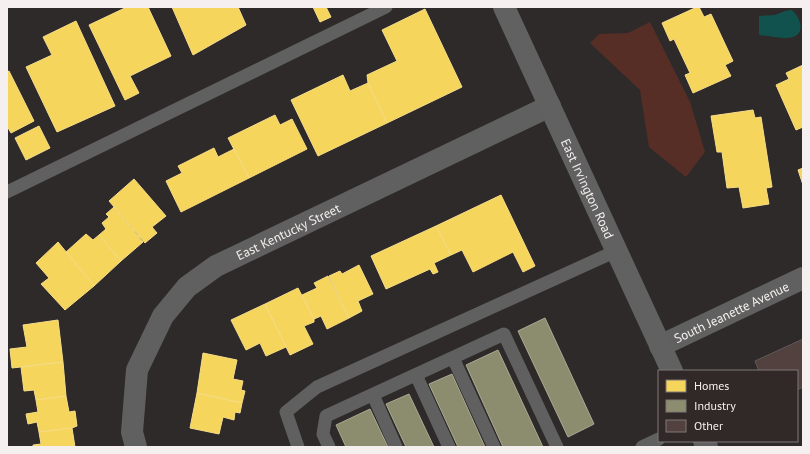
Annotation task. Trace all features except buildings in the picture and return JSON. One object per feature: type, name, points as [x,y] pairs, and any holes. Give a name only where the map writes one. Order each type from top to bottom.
[{"type":"main road","name":"East Irvington Road","points":[[504,7],[672,370]]},
{"type":"street","name":"East Kentucky Street","points":[[136,447],[132,432],[137,370],[163,316],[187,287],[216,266],[550,106]]},
{"type":"street","name":"South Jeanette Avenue","points":[[660,346],[803,278]]},
{"type":"lane","points":[[7,192],[386,7]]},
{"type":"lane","points":[[298,447],[286,412],[318,387],[616,251]]},
{"type":"lane","points":[[329,447],[323,434],[326,416],[504,334],[557,447]]},
{"type":"lane","points":[[453,358],[494,447]]},
{"type":"lane","points":[[416,375],[449,447]]},
{"type":"lane","points":[[373,395],[396,447]]},
{"type":"lane","points":[[642,447],[658,439]]},
{"type":"shaded area","points":[[650,22],[690,102],[705,152],[686,177],[649,147],[640,90],[590,43],[599,34],[628,33]]},
{"type":"water","points":[[792,10],[799,19],[800,24],[799,32],[796,36],[792,38],[785,38],[759,35],[759,16],[775,15]]}]
